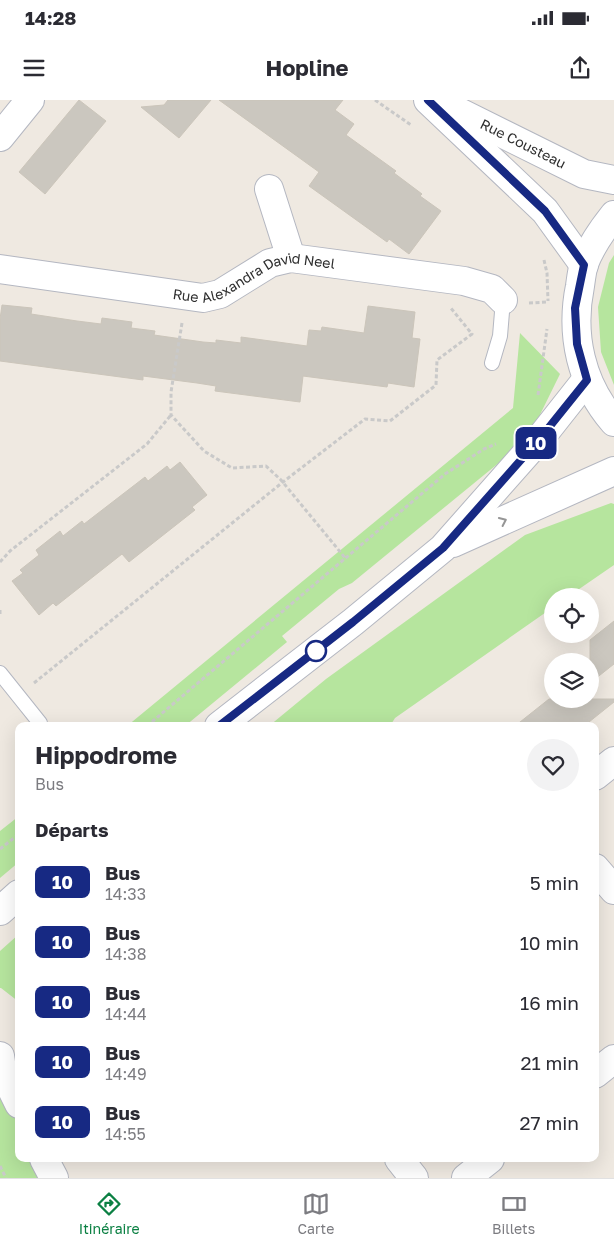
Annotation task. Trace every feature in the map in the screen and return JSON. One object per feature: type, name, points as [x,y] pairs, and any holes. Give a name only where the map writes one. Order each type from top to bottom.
[{"type":"main road","points":[[0,137],[30,100]]},
{"type":"main road","name":"Rue Cousteau","points":[[428,100],[545,211],[584,265]]},
{"type":"main road","name":"Rue Cousteau","points":[[435,100],[584,174],[614,180]]},
{"type":"main road","points":[[270,189],[291,258]]},
{"type":"main road","points":[[614,215],[599,234],[584,265],[575,308],[577,344],[587,380],[603,409],[614,422]]},
{"type":"main road","name":"Rue Alexandra David Neel","points":[[0,269],[203,298],[220,294],[270,262],[291,258],[464,282],[492,289],[502,300]]},
{"type":"main road","points":[[224,722],[346,628],[443,548],[542,436],[587,380]]},
{"type":"main road","points":[[443,548],[614,470]]},
{"type":"main road","points":[[599,773],[614,760]]},
{"type":"main road","points":[[599,873],[614,890]]},
{"type":"main road","points":[[0,911],[15,898]]},
{"type":"main road","points":[[0,1056],[2,1069],[15,1096]]},
{"type":"main road","points":[[599,1071],[614,1059]]},
{"type":"main road","points":[[46,1162],[54,1178]]},
{"type":"main road","points":[[401,1162],[414,1178]]},
{"type":"main road","points":[[466,1178],[486,1162]]},
{"type":"lane","points":[[492,363],[500,336],[502,300]]},
{"type":"lane","points":[[0,673],[39,722]]},
{"type":"path","points":[[543,253],[547,273],[548,310]]},
{"type":"path","points":[[0,562],[10,551],[147,444],[171,415],[171,392],[187,295]]},
{"type":"path","points":[[18,696],[283,482],[365,420],[390,421],[436,385],[437,360],[472,334],[445,301]]},
{"type":"path","points":[[538,396],[547,326]]},
{"type":"path","points":[[171,415],[204,451],[232,468],[266,466],[283,482],[346,558]]},
{"type":"path","points":[[152,722],[445,474],[484,448],[501,442]]},
{"type":"path","points":[[0,610],[0,616]]},
{"type":"path","points":[[0,849],[15,837]]},
{"type":"path","points":[[0,1166],[6,1178]]},
{"type":"green space","points":[[614,255],[614,385],[601,352],[598,307],[609,263]]},
{"type":"green space","points":[[520,333],[560,374],[528,439],[352,583],[339,589],[282,636],[287,642],[190,722],[132,722],[513,408]]},
{"type":"green space","points":[[611,503],[614,504],[614,565],[581,588],[544,588],[544,614],[395,718],[392,722],[274,722],[326,679],[525,535]]},
{"type":"green space","points":[[15,819],[15,865],[0,878],[0,831]]},
{"type":"green space","points":[[15,938],[15,999],[0,988],[0,951]]},
{"type":"green space","points":[[0,1090],[15,1108],[15,1162],[56,1162],[49,1178],[0,1178]]},
{"type":"building","points":[[79,100],[106,121],[45,194],[19,172]]},
{"type":"building","points":[[168,100],[211,100],[179,138],[141,107],[164,105]]},
{"type":"building","points":[[219,100],[343,100],[335,110],[354,124],[346,135],[396,171],[394,173],[422,194],[420,196],[441,211],[409,254],[389,239],[387,242],[309,186],[319,172]]},
{"type":"building","points":[[2,305],[32,308],[31,314],[77,321],[101,324],[102,318],[132,322],[131,328],[155,331],[154,335],[203,342],[216,343],[216,340],[241,343],[241,337],[307,346],[309,330],[321,331],[322,327],[364,333],[368,306],[415,312],[412,338],[420,339],[414,387],[388,383],[387,387],[303,376],[300,402],[215,391],[216,386],[197,383],[143,376],[143,380],[0,361]]},
{"type":"building","points":[[180,462],[207,495],[192,507],[195,510],[129,562],[122,554],[56,606],[53,603],[39,615],[12,581],[23,573],[20,570],[39,555],[36,550],[60,531],[63,536],[82,521],[84,524],[145,477],[148,481],[167,466],[170,470]]},
{"type":"building","points":[[614,621],[614,664],[599,676],[599,653],[590,653],[590,643],[599,643],[599,633]]},
{"type":"building","points":[[599,699],[614,699],[614,702],[589,722],[520,722],[544,703],[544,708],[599,708]]},
{"type":"bus line","name":"10","points":[[224,722],[353,622],[443,548],[542,436],[587,380],[577,344],[575,308],[584,265],[545,211],[428,100]]}]
